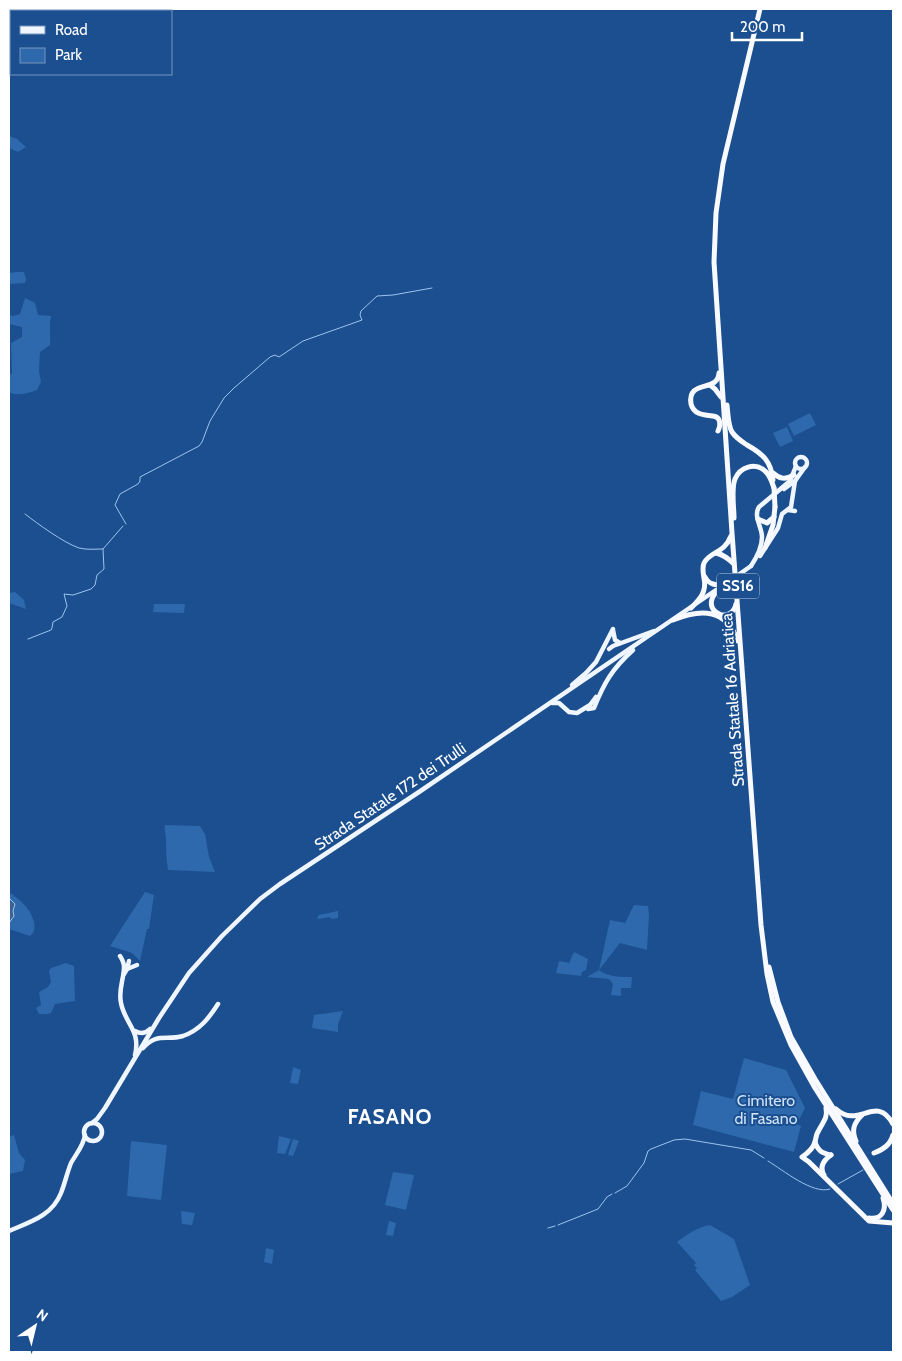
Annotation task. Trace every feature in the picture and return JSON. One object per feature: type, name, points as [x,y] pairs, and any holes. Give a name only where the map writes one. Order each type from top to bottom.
[{"type":"highway","name":"Strada Statale 16 Adriatica","points":[[761,9],[722,164],[716,213],[714,262],[765,940],[778,1002],[788,1031],[802,1058],[878,1184],[891,1201],[893,1210]]},
{"type":"highway","name":"Strada Statale 16 Adriatica","points":[[761,9],[724,173],[717,262],[734,565],[761,925],[767,974],[774,1002],[791,1045],[815,1088],[846,1136],[865,1159],[878,1184]]},
{"type":"highway","points":[[718,431],[720,421],[717,417],[702,415],[696,412],[691,402],[692,396],[698,388],[714,383],[719,377],[720,360]]},
{"type":"highway","points":[[710,385],[719,393],[725,405],[733,434],[758,451],[770,465],[775,491],[775,516],[765,548]]},
{"type":"highway","points":[[734,539],[734,490],[735,479],[738,473],[747,467],[759,467],[770,477],[775,491]]},
{"type":"highway","points":[[772,473],[780,478],[795,478]]},
{"type":"highway","points":[[758,519],[767,523],[775,516]]},
{"type":"highway","points":[[691,608],[704,592],[705,584],[702,570],[705,560],[728,543],[732,533]]},
{"type":"highway","points":[[716,553],[729,558],[734,565]]},
{"type":"highway","points":[[703,575],[709,583],[721,587],[712,600],[711,606],[718,614],[724,616],[732,612],[737,598]]},
{"type":"highway","points":[[674,620],[695,612],[717,616],[735,632],[741,659]]},
{"type":"highway","points":[[815,1088],[827,1111],[823,1125]]},
{"type":"highway","points":[[822,1090],[841,1114],[856,1116],[880,1111],[890,1118],[893,1124]]},
{"type":"highway","points":[[855,1146],[853,1128],[862,1114]]},
{"type":"highway","points":[[846,1136],[836,1125],[828,1122],[818,1130],[815,1142],[802,1157],[826,1178],[864,1218],[893,1223]]},
{"type":"highway","points":[[874,1153],[886,1147],[893,1135]]},
{"type":"highway","points":[[815,1142],[817,1149],[831,1155],[822,1164],[822,1172],[826,1178]]},
{"type":"highway","points":[[874,1220],[882,1214],[885,1207],[891,1201]]},
{"type":"main road","points":[[751,566],[758,556],[762,544],[762,536],[756,514],[759,507],[775,491],[795,478],[805,467],[807,462],[805,458],[798,458],[796,461],[795,478],[791,507],[782,514],[778,528],[751,566]]},
{"type":"main road","points":[[796,466],[802,469],[805,467]]},
{"type":"main road","points":[[788,510],[795,511]]},
{"type":"main road","name":"Strada Statale 172 dei Trulli","points":[[75,1156],[85,1144],[101,1137],[100,1120],[105,1108],[179,987],[222,936],[260,899],[297,872],[419,792],[751,566]]},
{"type":"main road","points":[[609,649],[664,626]]},
{"type":"main road","points":[[558,698],[596,662],[613,629],[614,638],[620,643]]},
{"type":"main road","points":[[549,704],[556,702],[562,704],[568,712],[573,713],[594,708],[605,682],[618,665],[649,636]]},
{"type":"main road","points":[[562,704],[563,697],[570,689]]},
{"type":"main road","points":[[586,709],[597,696]]},
{"type":"main road","points":[[586,709],[590,711],[592,716]]},
{"type":"main road","points":[[120,956],[126,967],[120,990],[120,1002],[124,1015],[137,1041],[134,1059]]},
{"type":"main road","points":[[126,967],[137,965]]},
{"type":"main road","points":[[134,1059],[151,1040],[182,1036],[193,1032],[205,1022],[218,1004]]},
{"type":"main road","points":[[159,1018],[155,1032],[162,1038]]},
{"type":"main road","points":[[133,1030],[143,1033],[155,1024]]},
{"type":"main road","name":"Strada Statale 172 dei Trulli","points":[[9,1231],[41,1218],[52,1208],[61,1194],[71,1164],[84,1141],[86,1127],[105,1108]]},
{"type":"main road","points":[[92,1122],[101,1127]]},
{"type":"main road","points":[[84,1134],[92,1141]]},
{"type":"green space","points":[[9,136],[17,139],[26,147],[18,152],[9,148]]},
{"type":"green space","points":[[24,272],[25,283],[9,284],[9,273]]},
{"type":"green space","points":[[25,298],[35,303],[38,315],[51,316],[50,345],[40,352],[39,371],[41,382],[37,390],[15,394],[9,392],[9,376],[12,373],[11,343],[22,337],[22,327],[9,324],[9,315],[20,314]]},
{"type":"green space","points":[[810,413],[816,425],[794,436],[788,424]]},
{"type":"green space","points":[[787,427],[793,441],[780,447],[773,433]]},
{"type":"green space","points":[[15,592],[24,600],[26,609],[9,603],[9,593]]},
{"type":"green space","points":[[154,604],[185,604],[184,613],[153,612]]},
{"type":"green space","points":[[165,825],[200,826],[205,834],[209,857],[215,872],[168,870]]},
{"type":"green space","points":[[9,892],[24,904],[30,912],[34,928],[30,936],[9,929]]},
{"type":"green space","points":[[145,892],[154,895],[149,929],[147,929],[140,961],[132,953],[110,946]]},
{"type":"green space","points":[[634,905],[648,906],[647,950],[620,943],[599,970],[610,920],[625,923]]},
{"type":"green space","points":[[338,911],[338,918],[317,918],[319,915]]},
{"type":"green space","points":[[574,952],[588,959],[586,970],[582,972],[581,976],[556,973],[559,961],[569,963]]},
{"type":"green space","points":[[66,963],[74,966],[75,1001],[55,1004],[51,1013],[39,1014],[36,1008],[41,1005],[39,992],[48,987],[51,982],[49,971],[51,968]]},
{"type":"green space","points":[[599,970],[619,977],[632,977],[631,988],[621,988],[621,996],[611,995],[613,984],[609,979],[587,977]]},
{"type":"green space","points":[[343,1011],[338,1024],[338,1032],[312,1028],[314,1015]]},
{"type":"green space","name":"Cimitero di Fasano","points":[[744,1058],[786,1070],[805,1108],[797,1124],[801,1126],[794,1152],[693,1125],[701,1091],[733,1099]]},
{"type":"green space","points":[[293,1067],[301,1070],[298,1084],[290,1083]]},
{"type":"green space","points":[[14,1135],[19,1153],[25,1160],[23,1171],[9,1174],[9,1137]]},
{"type":"green space","points":[[279,1136],[291,1139],[285,1154],[277,1153]]},
{"type":"green space","points":[[293,1139],[299,1141],[293,1156],[288,1155]]},
{"type":"green space","points":[[131,1141],[167,1145],[161,1200],[127,1196]]},
{"type":"green space","points":[[393,1172],[414,1175],[406,1210],[385,1205]]},
{"type":"green space","points":[[181,1211],[195,1213],[192,1225],[182,1224]]},
{"type":"green space","points":[[389,1221],[396,1223],[393,1236],[386,1235]]},
{"type":"green space","points":[[710,1225],[734,1239],[750,1285],[732,1297],[721,1301],[695,1270],[697,1268],[694,1265],[696,1263],[677,1242],[696,1229]]},
{"type":"green space","points":[[266,1248],[274,1250],[272,1264],[264,1262]]},
{"type":"shaded area","points":[[9,898],[15,904],[14,916],[9,923]]},
{"type":"waterway","points":[[126,524],[115,505],[120,494],[138,484],[140,477],[199,446],[210,421],[224,398],[270,357],[275,355],[279,357],[303,341],[362,320],[361,311],[377,296],[432,288]]},
{"type":"waterway","points":[[25,514],[66,542],[85,549],[103,549],[123,526]]},
{"type":"waterway","points":[[28,639],[51,630],[53,622],[62,617],[67,606],[64,594],[73,595],[91,589],[95,585],[97,575],[104,569],[103,549]]},
{"type":"waterway","points":[[615,1193],[627,1186],[644,1163],[648,1151],[674,1140],[685,1139],[751,1150],[764,1158]]},
{"type":"waterway","points":[[768,1161],[807,1185],[823,1190],[830,1189]]},
{"type":"waterway","points":[[838,1184],[863,1170]]},
{"type":"waterway","points":[[558,1225],[598,1209],[607,1197],[612,1194]]},
{"type":"waterway","points":[[548,1228],[555,1226]]},
{"type":"district","name":"FASANO","points":[[390,1117]]}]
